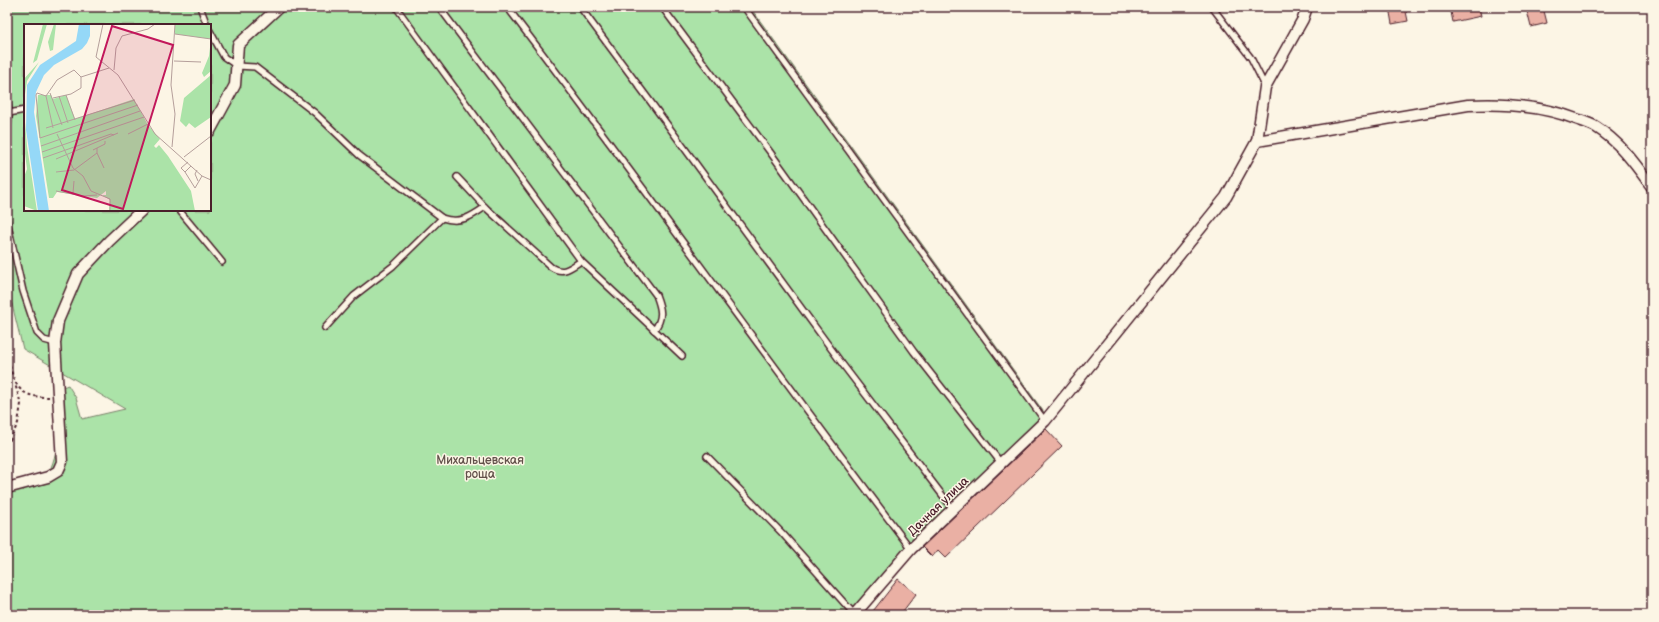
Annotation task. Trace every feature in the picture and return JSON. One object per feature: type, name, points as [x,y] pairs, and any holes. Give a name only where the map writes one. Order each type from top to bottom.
[{"type":"street","points":[[211,129],[235,85],[238,45],[279,7]]},
{"type":"street","name":"Дачная улица","points":[[854,615],[911,549],[1045,421],[1226,197],[1257,141],[1266,87],[1307,7]]},
{"type":"street","points":[[1257,141],[1468,105],[1500,104],[1563,113],[1595,126],[1616,142],[1632,160],[1652,187]]},
{"type":"street","points":[[7,488],[48,477],[58,471],[62,462],[55,343],[58,321],[78,274],[109,241],[141,211]]},
{"type":"lane","points":[[200,7],[207,24]]},
{"type":"lane","points":[[396,7],[581,261],[682,356]]},
{"type":"lane","points":[[439,7],[656,295],[661,307],[661,316],[659,324],[654,330]]},
{"type":"lane","points":[[507,7],[591,117],[800,402],[911,549]]},
{"type":"lane","points":[[580,7],[839,359],[953,509]]},
{"type":"lane","points":[[662,7],[770,152],[914,352],[1001,463]]},
{"type":"lane","points":[[744,7],[1045,421]]},
{"type":"lane","points":[[1212,7],[1251,58],[1266,87]]},
{"type":"lane","points":[[211,32],[224,57],[237,66],[255,67],[315,113],[359,155],[442,218],[452,221],[460,220],[474,215],[486,207]]},
{"type":"lane","points":[[7,97],[9,113],[7,138]]},
{"type":"lane","points":[[9,113],[24,110]]},
{"type":"lane","points":[[457,177],[486,207],[554,270],[567,270],[581,261]]},
{"type":"lane","points":[[180,211],[222,262]]},
{"type":"lane","points":[[325,328],[354,296],[393,266],[442,218]]},
{"type":"lane","points":[[7,221],[23,291],[37,333],[44,340],[55,343]]},
{"type":"lane","points":[[707,456],[782,533],[854,615]]},
{"type":"path","points":[[7,354],[20,404],[18,423],[7,446]]},
{"type":"path","points":[[14,382],[26,394],[41,397],[59,396]]},
{"type":"green space","name":"Михальцевская роща","points":[[7,7],[750,7],[1046,415],[849,615],[7,615],[7,482],[49,472],[56,452],[60,388],[68,385],[76,398],[82,419],[125,409],[23,349],[7,284]]},
{"type":"building","points":[[1389,7],[1405,7],[1408,21],[1392,24]]},
{"type":"building","points":[[1450,7],[1479,7],[1481,16],[1453,22]]},
{"type":"building","points":[[1526,7],[1543,7],[1547,23],[1531,27]]},
{"type":"building","points":[[1046,429],[1062,446],[946,558],[938,550],[932,557],[922,547]]},
{"type":"building","points":[[898,579],[916,594],[900,615],[870,615]]}]
